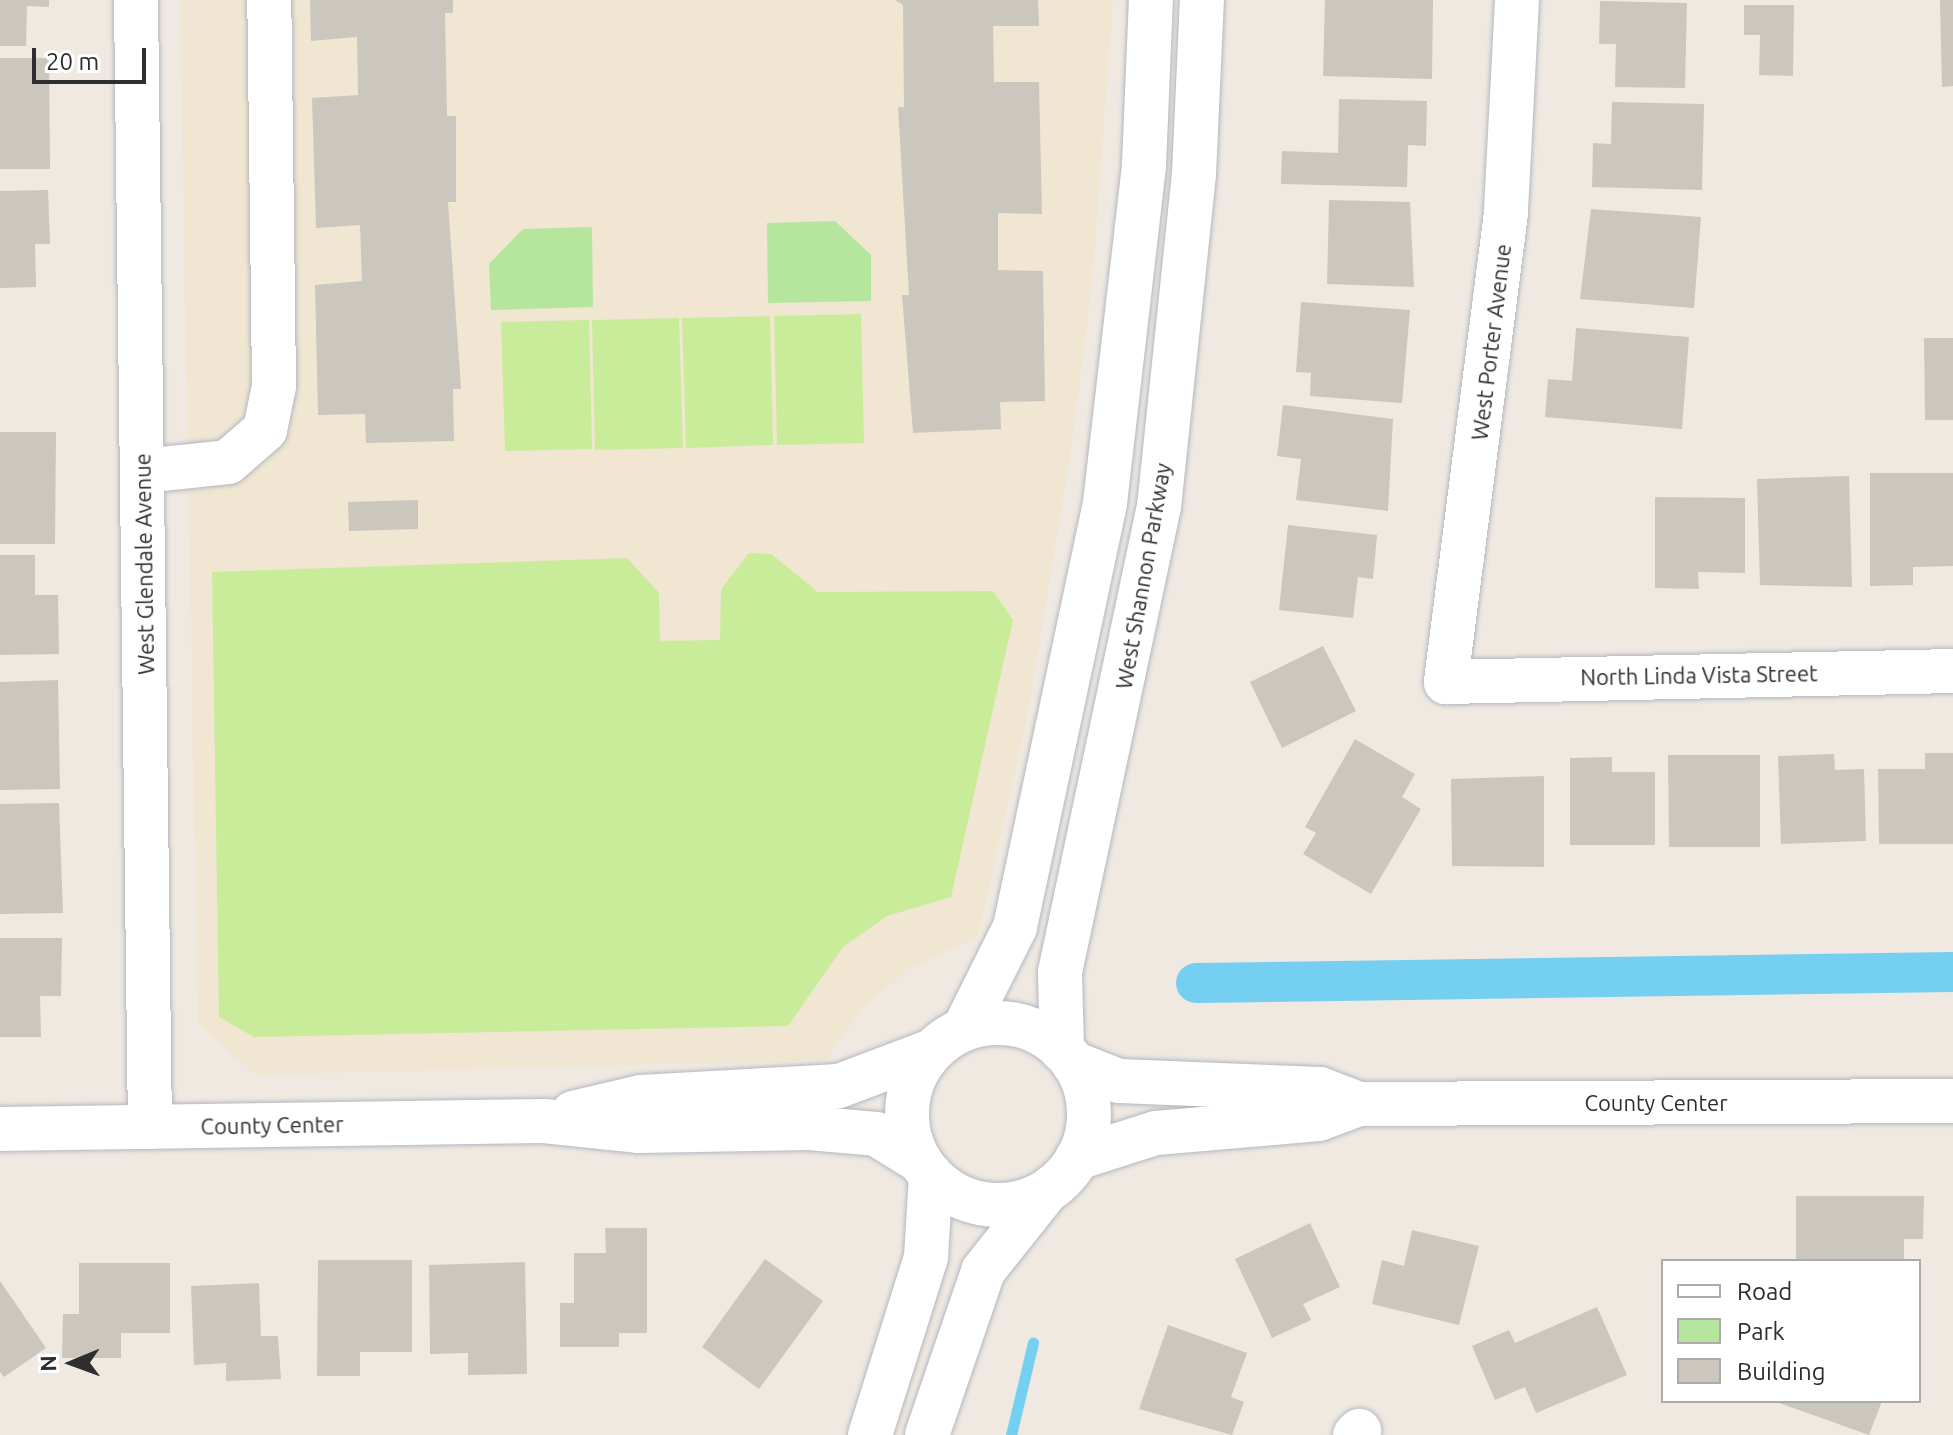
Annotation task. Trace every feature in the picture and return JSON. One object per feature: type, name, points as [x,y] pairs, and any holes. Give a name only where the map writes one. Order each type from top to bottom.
[{"type":"street","name":"West Glendale Avenue","points":[[136,0],[150,1127]]},
{"type":"street","points":[[143,471],[228,462],[265,430],[274,386],[269,0]]},
{"type":"street","points":[[870,1435],[926,1257],[925,1168],[907,1112],[914,1079],[948,1040],[1015,927],[1105,503],[1144,165],[1151,0]]},
{"type":"street","name":"West Shannon Parkway","points":[[1068,1056],[1060,972],[1159,507],[1194,174],[1202,0]]},
{"type":"street","name":"West Porter Avenue","points":[[1446,682],[1503,242],[1517,0]]},
{"type":"street","name":"North Linda Vista Street","points":[[1446,682],[1953,671]]},
{"type":"street","points":[[927,1435],[983,1271],[1063,1174],[1089,1114],[1068,1056],[1012,1024],[948,1040]]},
{"type":"street","name":"County Center","points":[[544,1121],[641,1097],[839,1086],[948,1040]]},
{"type":"street","name":"County Center","points":[[1068,1056],[1119,1081],[1320,1089],[1359,1104]]},
{"type":"street","name":"County Center","points":[[1063,1174],[1156,1133],[1319,1119],[1359,1104],[1953,1101]]},
{"type":"street","name":"County Center","points":[[0,1129],[544,1121],[639,1131],[859,1131],[890,1140],[925,1168]]},
{"type":"street","points":[[925,1168],[983,1204],[1018,1203],[1063,1174]]},
{"type":"shaded area","points":[[180,0],[1113,0],[1092,284],[1071,450],[1025,727],[978,936],[908,969],[864,1007],[825,1060],[256,1075],[198,1024]]},
{"type":"green space","points":[[835,221],[871,255],[871,301],[768,303],[767,223]]},
{"type":"green space","points":[[592,227],[593,307],[491,310],[489,264],[523,229]]},
{"type":"green space","points":[[861,314],[864,443],[777,445],[774,316]]},
{"type":"green space","points":[[770,316],[773,445],[686,448],[682,318]]},
{"type":"green space","points":[[679,318],[683,448],[595,450],[592,320]]},
{"type":"green space","points":[[589,320],[592,449],[505,451],[501,322]]},
{"type":"green space","points":[[749,553],[771,554],[818,592],[993,591],[1013,620],[951,897],[887,916],[843,947],[788,1026],[254,1037],[219,1017],[212,572],[627,558],[659,593],[660,641],[720,640],[721,589]]},
{"type":"building","points":[[0,0],[49,0],[49,7],[27,6],[26,46],[0,46]]},
{"type":"building","points":[[310,0],[453,0],[453,13],[445,13],[447,116],[456,116],[456,202],[448,202],[461,389],[453,389],[454,441],[366,443],[365,414],[318,415],[315,285],[362,281],[360,225],[316,228],[312,98],[358,95],[357,37],[311,41]]},
{"type":"building","points":[[895,0],[1038,0],[1039,26],[993,26],[994,82],[1039,82],[1042,214],[998,213],[998,270],[1043,271],[1045,401],[1000,402],[1001,429],[913,433],[902,295],[909,295],[898,107],[904,107],[903,5]]},
{"type":"building","points":[[1325,0],[1433,0],[1432,79],[1323,76]]},
{"type":"building","points":[[1940,0],[1953,0],[1953,86],[1942,87]]},
{"type":"building","points":[[1600,1],[1687,3],[1685,88],[1615,87],[1616,44],[1599,44]]},
{"type":"building","points":[[1744,5],[1794,5],[1793,76],[1759,75],[1760,35],[1744,35]]},
{"type":"building","points":[[0,58],[49,58],[50,169],[0,169]]},
{"type":"building","points":[[1339,99],[1427,101],[1426,146],[1408,145],[1407,187],[1281,184],[1282,151],[1338,153]]},
{"type":"building","points":[[1612,102],[1704,104],[1702,190],[1592,187],[1593,143],[1611,144]]},
{"type":"building","points":[[48,190],[50,244],[35,244],[36,287],[0,288],[0,191]]},
{"type":"building","points":[[1329,200],[1410,202],[1414,287],[1327,284]]},
{"type":"building","points":[[1591,209],[1701,217],[1694,308],[1580,299]]},
{"type":"building","points":[[1301,302],[1410,310],[1402,403],[1310,396],[1311,373],[1296,372]]},
{"type":"building","points":[[1576,328],[1689,337],[1682,429],[1545,417],[1548,379],[1572,381]]},
{"type":"building","points":[[1924,338],[1953,338],[1953,420],[1925,420]]},
{"type":"building","points":[[1283,405],[1393,419],[1388,511],[1296,500],[1301,459],[1277,456]]},
{"type":"building","points":[[0,432],[56,432],[55,544],[0,544]]},
{"type":"building","points":[[1870,473],[1953,473],[1953,566],[1913,567],[1913,585],[1870,586]]},
{"type":"building","points":[[1849,476],[1852,587],[1760,585],[1757,479]]},
{"type":"building","points":[[1655,497],[1745,498],[1745,573],[1698,572],[1699,589],[1655,588]]},
{"type":"building","points":[[418,500],[418,529],[349,531],[348,502]]},
{"type":"building","points":[[1288,525],[1377,535],[1373,579],[1358,577],[1353,618],[1279,610]]},
{"type":"building","points":[[0,555],[35,555],[35,595],[58,595],[59,654],[0,655]]},
{"type":"building","points":[[1323,646],[1356,711],[1282,748],[1250,682]]},
{"type":"building","points":[[58,680],[60,789],[0,790],[0,682]]},
{"type":"building","points":[[1355,739],[1415,774],[1402,797],[1421,809],[1371,894],[1303,854],[1316,833],[1305,827]]},
{"type":"building","points":[[1925,753],[1953,753],[1953,844],[1879,844],[1878,769],[1925,769]]},
{"type":"building","points":[[1834,754],[1835,770],[1864,769],[1866,841],[1781,844],[1778,756]]},
{"type":"building","points":[[1668,755],[1760,755],[1760,847],[1669,847]]},
{"type":"building","points":[[1612,757],[1612,772],[1655,772],[1655,845],[1570,845],[1570,758]]},
{"type":"building","points":[[1544,776],[1544,867],[1452,866],[1451,779]]},
{"type":"building","points":[[59,803],[63,913],[0,914],[0,804]]},
{"type":"building","points":[[0,938],[62,938],[61,996],[40,996],[41,1037],[0,1037]]},
{"type":"building","points":[[1796,1196],[1924,1196],[1923,1239],[1904,1239],[1904,1259],[1796,1259]]},
{"type":"building","points":[[1310,1223],[1340,1287],[1303,1304],[1311,1320],[1272,1338],[1235,1259]]},
{"type":"building","points":[[605,1228],[647,1228],[647,1333],[619,1333],[619,1347],[560,1347],[560,1303],[574,1303],[574,1253],[606,1253]]},
{"type":"building","points":[[1412,1230],[1479,1246],[1459,1325],[1372,1304],[1382,1260],[1404,1266]]},
{"type":"building","points":[[765,1259],[823,1301],[759,1389],[702,1347]]},
{"type":"building","points":[[318,1260],[412,1260],[412,1352],[360,1352],[360,1376],[317,1376]]},
{"type":"building","points":[[525,1262],[527,1374],[468,1375],[468,1353],[430,1354],[429,1265]]},
{"type":"building","points":[[79,1263],[170,1263],[170,1333],[121,1333],[121,1358],[62,1358],[63,1314],[79,1314]]},
{"type":"building","points":[[0,1281],[46,1348],[4,1377],[0,1372]]},
{"type":"building","points":[[259,1283],[261,1336],[278,1336],[281,1379],[226,1381],[226,1363],[194,1365],[191,1286]]},
{"type":"building","points":[[1597,1307],[1627,1375],[1536,1413],[1525,1387],[1495,1400],[1472,1346],[1509,1330],[1515,1343]]},
{"type":"building","points":[[1168,1325],[1247,1353],[1231,1397],[1244,1402],[1232,1435],[1139,1409]]},
{"type":"building","points":[[1780,1403],[1881,1403],[1869,1435]]},
{"type":"waterway","points":[[1196,983],[1953,972]]},
{"type":"waterway","points":[[1011,1435],[1033,1343]]}]
